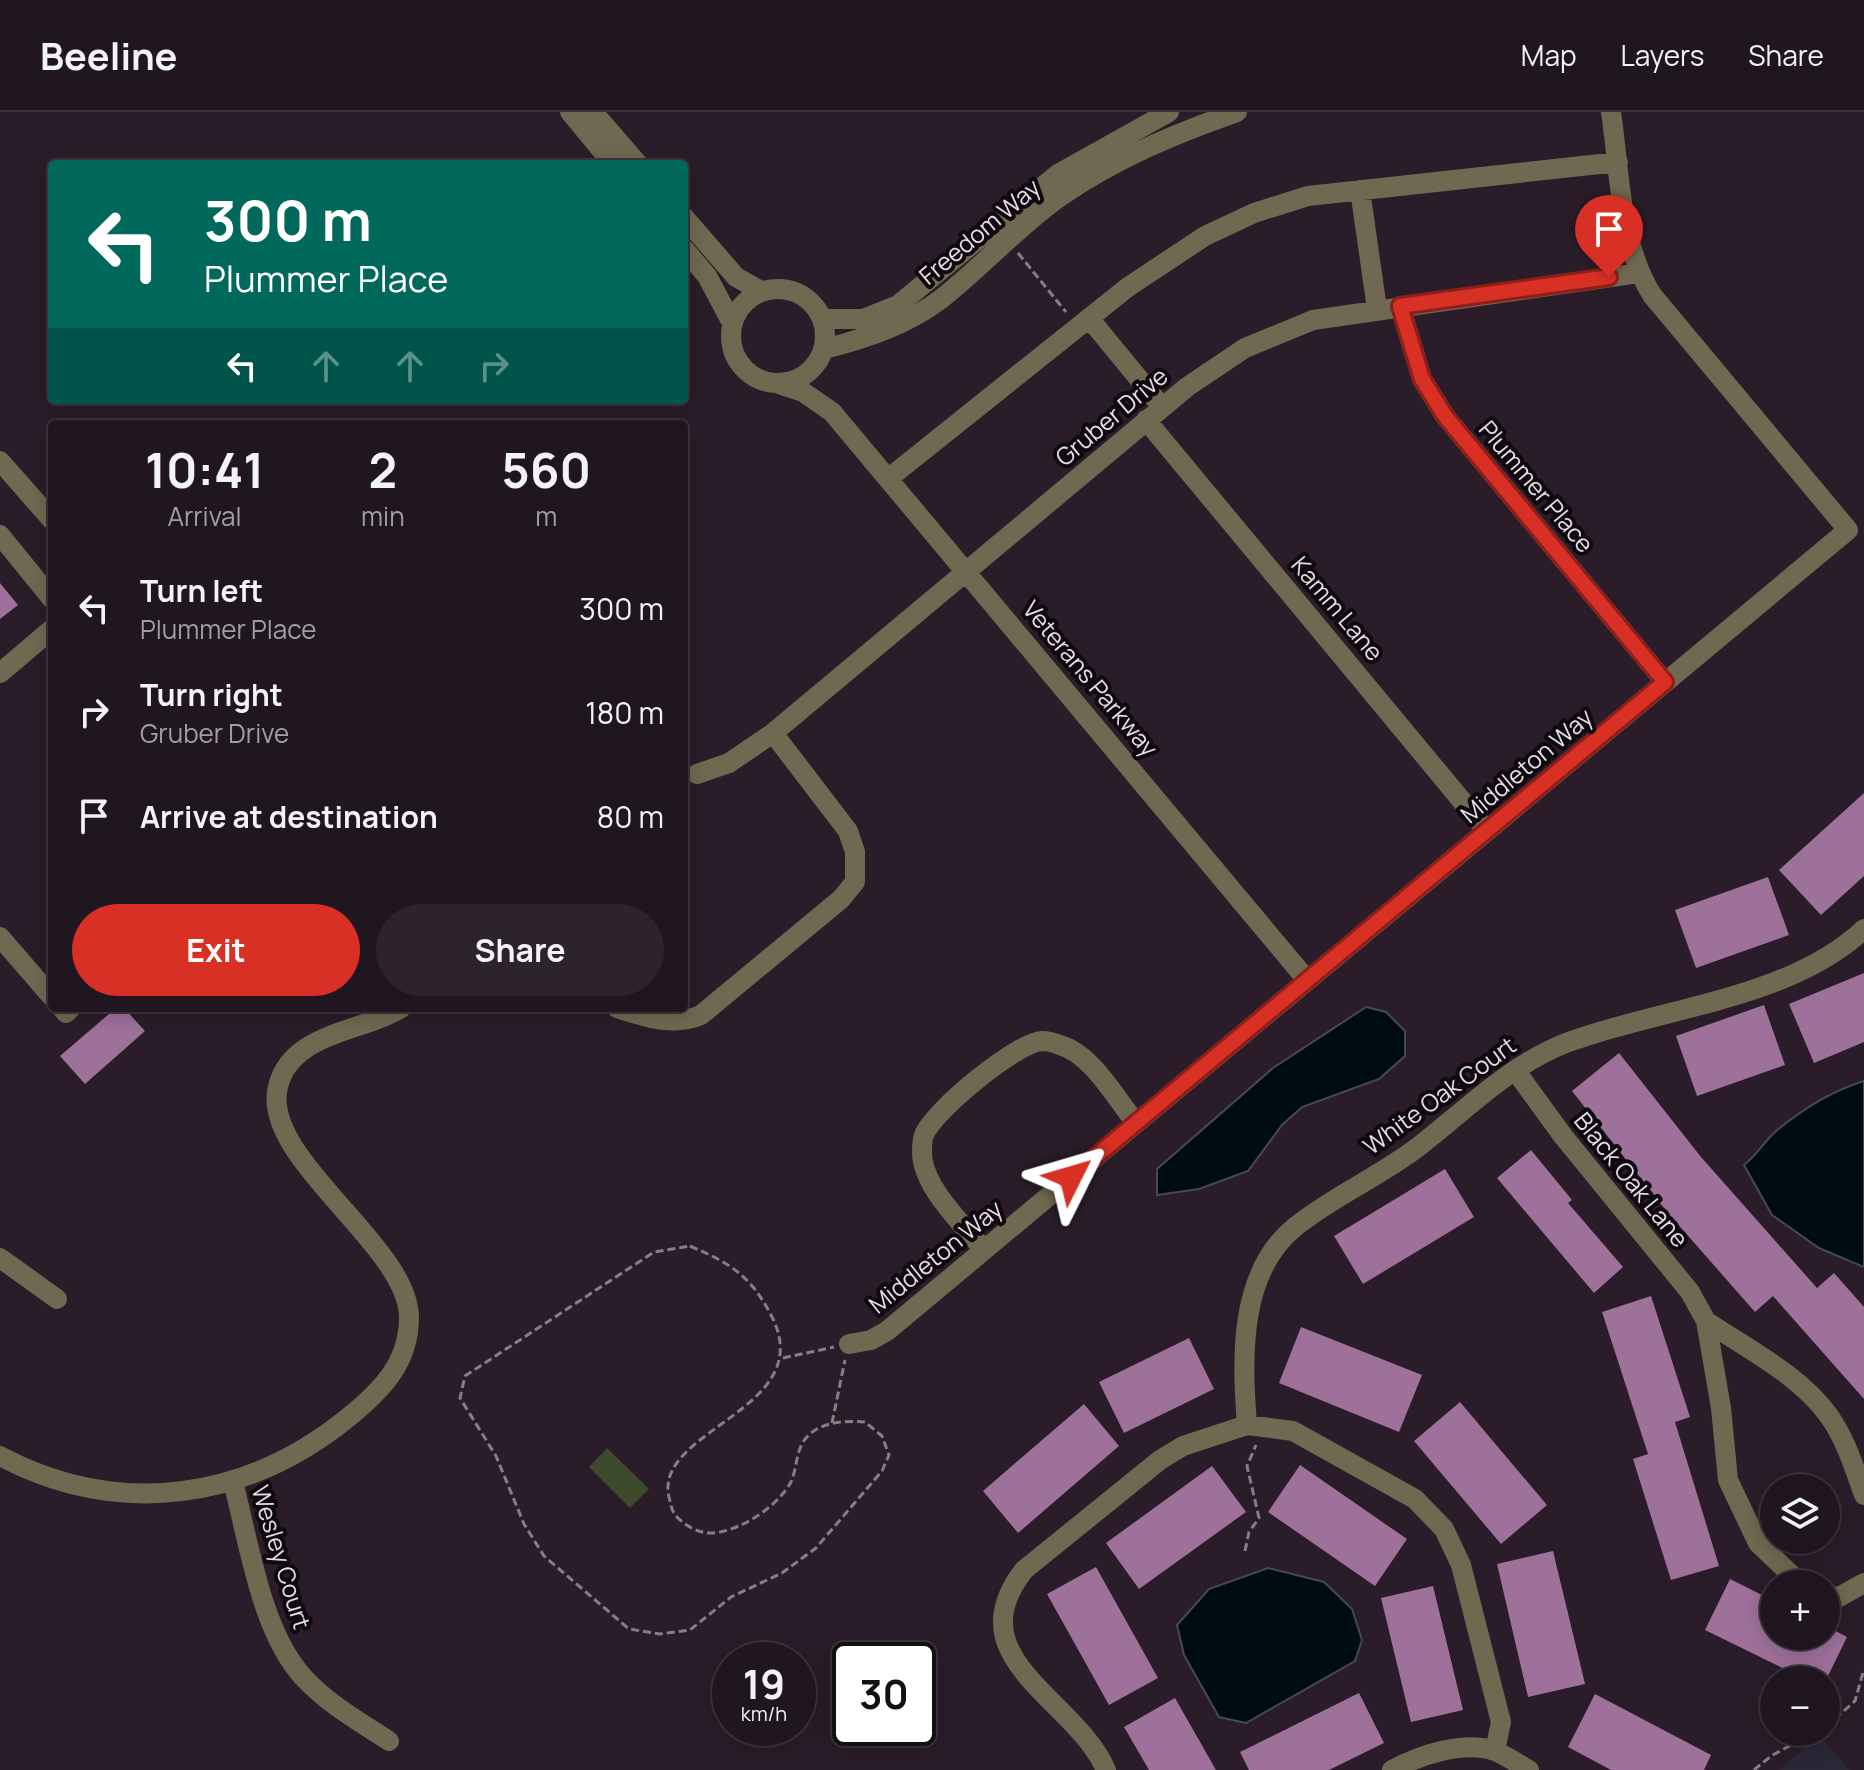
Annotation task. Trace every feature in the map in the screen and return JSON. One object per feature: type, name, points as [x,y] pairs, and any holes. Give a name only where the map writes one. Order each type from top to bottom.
[{"type":"street","points":[[570,112],[610,160]]},
{"type":"street","points":[[593,112],[635,160]]},
{"type":"street","name":"Freedom Way","points":[[823,319],[863,319],[898,305],[1114,161],[1160,139],[1237,112]]},
{"type":"street","name":"Middleton Way","points":[[849,1344],[871,1340],[887,1331],[1848,530],[1652,295],[1639,273],[1630,243],[1611,112]]},
{"type":"street","name":"Freedom Way","points":[[1160,139],[1161,115]]},
{"type":"street","name":"Freedom Way","points":[[823,351],[902,323],[939,300],[1058,174],[1161,115]]},
{"type":"street","points":[[889,478],[1083,322],[1205,236],[1254,213],[1308,196],[1618,162]]},
{"type":"street","points":[[1360,190],[1377,309]]},
{"type":"street","points":[[688,222],[736,277],[761,291]]},
{"type":"street","points":[[688,254],[707,276],[732,323]]},
{"type":"street","name":"Gruber Drive","points":[[697,774],[729,763],[773,733],[1154,414],[1217,365],[1257,343],[1313,320],[1639,273]]},
{"type":"street","points":[[776,288],[804,296],[823,319],[823,351],[805,375],[779,384],[764,382],[740,365],[730,337],[732,323],[738,309],[761,291],[776,288]]},
{"type":"street","name":"Plummer Place","points":[[1400,306],[1422,379],[1445,416],[1665,682]]},
{"type":"street","name":"Kamm Lane","points":[[1083,322],[1487,831]]},
{"type":"street","name":"Veterans Parkway","points":[[823,351],[821,383],[832,412]]},
{"type":"street","name":"Veterans Parkway","points":[[779,384],[803,392],[832,412],[1307,980]]},
{"type":"street","points":[[0,461],[48,515]]},
{"type":"street","points":[[0,535],[48,594]]},
{"type":"street","points":[[0,673],[48,632]]},
{"type":"street","points":[[630,1012],[683,1023],[701,1015],[841,899],[855,882],[855,852],[848,831],[773,733]]},
{"type":"street","name":"White Oak Court","points":[[1247,1425],[1244,1338],[1252,1301],[1267,1261],[1293,1228],[1416,1149],[1534,1056],[1569,1042],[1701,1006],[1800,970],[1849,944],[1864,929]]},
{"type":"street","points":[[0,937],[48,992]]},
{"type":"street","points":[[0,1456],[38,1472],[111,1491],[187,1492],[233,1482],[283,1462],[316,1444],[386,1383],[406,1350],[406,1296],[397,1275],[327,1191],[291,1141],[279,1114],[277,1093],[283,1074],[326,1035],[391,1012]]},
{"type":"street","points":[[984,1250],[938,1192],[925,1170],[922,1153],[924,1135],[937,1116],[1004,1059],[1020,1048],[1042,1041],[1064,1046],[1085,1060],[1136,1123]]},
{"type":"street","name":"Black Oak Lane","points":[[1515,1070],[1563,1136],[1690,1292],[1706,1321],[1721,1408],[1728,1480],[1758,1543],[1786,1570]]},
{"type":"street","points":[[0,1258],[57,1299]]},
{"type":"street","name":"Black Oak Lane","points":[[1706,1321],[1788,1377],[1827,1413],[1846,1445],[1864,1495]]},
{"type":"street","points":[[1106,1770],[1077,1730],[1014,1660],[1002,1635],[1009,1590],[1024,1570],[1160,1460],[1183,1446],[1247,1425],[1293,1431],[1415,1499],[1444,1529],[1461,1565],[1501,1722],[1495,1751]]},
{"type":"street","name":"Wesley Court","points":[[233,1482],[268,1613],[289,1659],[304,1679],[333,1704],[389,1741]]},
{"type":"street","points":[[1840,1596],[1864,1583]]},
{"type":"street","points":[[1392,1770],[1439,1752],[1473,1747],[1495,1751],[1529,1770]]},
{"type":"path","points":[[1002,234],[1083,322]]},
{"type":"path","points":[[690,1246],[725,1261],[757,1287],[777,1326],[783,1358],[774,1377],[757,1395],[675,1464],[668,1490],[673,1513],[689,1529],[710,1533],[735,1528],[766,1509],[791,1482],[802,1443],[821,1427],[832,1424],[865,1422],[882,1436],[889,1455],[882,1471],[805,1556],[782,1573],[731,1597],[690,1630],[660,1634],[629,1629],[544,1556],[524,1524],[496,1456],[460,1398],[465,1376],[654,1252],[690,1246]]},
{"type":"path","points":[[783,1358],[849,1344],[832,1424]]},
{"type":"path","points":[[1245,1551],[1249,1532],[1259,1518],[1247,1466],[1261,1440],[1247,1425]]},
{"type":"path","points":[[1840,1714],[1855,1701],[1864,1669]]},
{"type":"path","points":[[1754,1770],[1789,1746]]},
{"type":"shaded area","points":[[1366,1007],[1386,1012],[1405,1031],[1405,1056],[1379,1079],[1302,1107],[1282,1125],[1248,1171],[1199,1189],[1157,1195],[1157,1169],[1273,1068]]},
{"type":"shaded area","points":[[1864,1081],[1864,1267],[1819,1248],[1772,1215],[1744,1165],[1775,1132],[1795,1117],[1828,1096]]},
{"type":"shaded area","points":[[1268,1568],[1324,1582],[1352,1609],[1362,1640],[1355,1661],[1246,1723],[1219,1717],[1184,1655],[1177,1625],[1209,1589]]},
{"type":"shaded area","points":[[1806,1746],[1829,1746],[1850,1770],[1779,1770]]},
{"type":"green space","points":[[607,1448],[649,1489],[630,1508],[589,1467]]},
{"type":"building","points":[[0,583],[18,605],[0,619]]},
{"type":"building","points":[[1864,793],[1864,876],[1821,915],[1779,870]]},
{"type":"building","points":[[1768,877],[1789,935],[1696,968],[1675,910]]},
{"type":"building","points":[[1864,973],[1864,1042],[1814,1063],[1789,1004]]},
{"type":"building","points":[[1764,1005],[1785,1065],[1697,1096],[1676,1036]]},
{"type":"building","points":[[111,1012],[128,1012],[145,1031],[85,1084],[60,1056]]},
{"type":"building","points":[[1619,1053],[1701,1157],[1817,1288],[1834,1273],[1864,1307],[1864,1399],[1773,1296],[1755,1312],[1668,1213],[1572,1091]]},
{"type":"building","points":[[1531,1150],[1572,1200],[1568,1203],[1623,1267],[1594,1293],[1497,1178]]},
{"type":"building","points":[[1445,1169],[1474,1217],[1363,1284],[1334,1236]]},
{"type":"building","points":[[1651,1296],[1690,1417],[1675,1422],[1719,1566],[1671,1580],[1633,1459],[1648,1454],[1602,1312]]},
{"type":"building","points":[[1301,1327],[1422,1375],[1399,1432],[1279,1383]]},
{"type":"building","points":[[1189,1338],[1214,1389],[1124,1433],[1099,1382]]},
{"type":"building","points":[[1460,1402],[1547,1505],[1501,1544],[1414,1441]]},
{"type":"building","points":[[1084,1404],[1119,1446],[1018,1533],[983,1491]]},
{"type":"building","points":[[1300,1465],[1407,1539],[1375,1586],[1268,1512]]},
{"type":"building","points":[[1212,1466],[1246,1512],[1139,1589],[1106,1543]]},
{"type":"building","points":[[1553,1551],[1585,1684],[1528,1697],[1497,1564]]},
{"type":"building","points":[[1096,1567],[1158,1678],[1109,1705],[1047,1594]]},
{"type":"building","points":[[1730,1579],[1760,1594],[1760,1650],[1840,1650],[1840,1633],[1847,1637],[1833,1666],[1778,1666],[1705,1630]]},
{"type":"building","points":[[1433,1586],[1463,1710],[1411,1722],[1381,1598]]},
{"type":"building","points":[[1359,1693],[1384,1743],[1329,1770],[1249,1770],[1240,1752]]},
{"type":"building","points":[[1595,1694],[1711,1755],[1704,1770],[1611,1770],[1568,1747]]},
{"type":"building","points":[[1175,1698],[1216,1770],[1149,1770],[1124,1727]]},
{"type":"route","points":[[1071,1177],[1665,682],[1445,416],[1422,379],[1409,345],[1400,306],[1609,277]]}]
